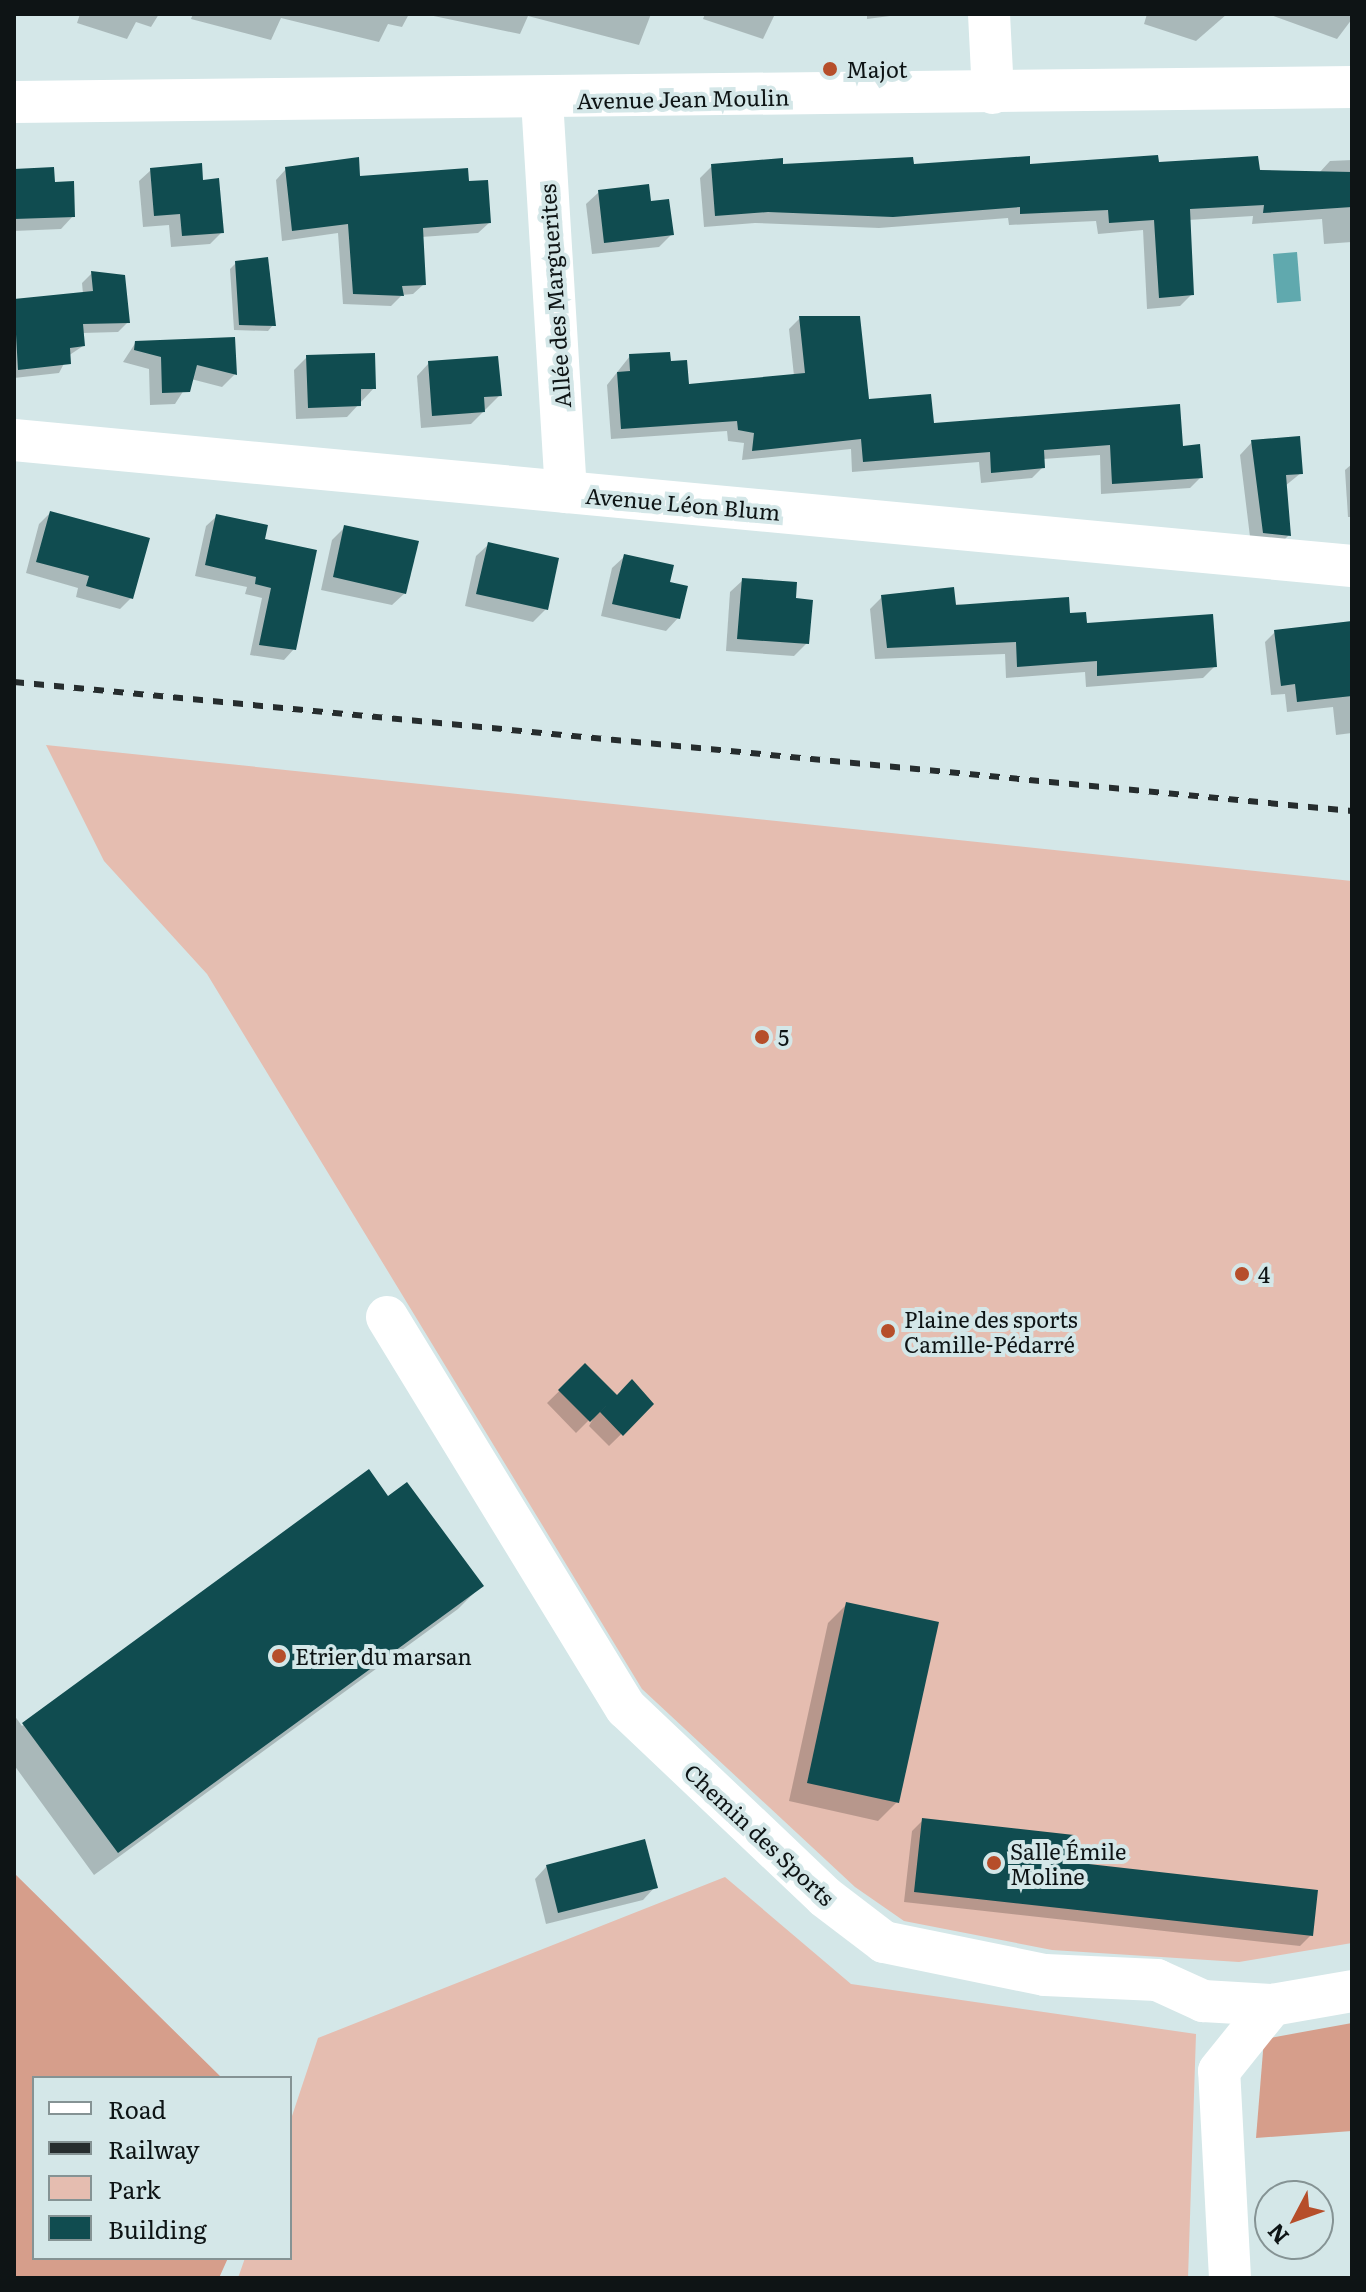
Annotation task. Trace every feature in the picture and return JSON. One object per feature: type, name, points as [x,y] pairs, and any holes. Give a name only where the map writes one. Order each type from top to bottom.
[{"type":"street","points":[[989,14],[993,93]]},
{"type":"street","name":"Avenue Jean Moulin","points":[[14,102],[542,100],[1352,87]]},
{"type":"street","name":"Allée des Marguerites","points":[[542,100],[566,492]]},
{"type":"street","name":"Avenue Léon Blum","points":[[14,440],[1352,566]]},
{"type":"street","name":"Chemin des Sports","points":[[387,1317],[626,1708],[825,1897],[884,1942],[1045,1975],[1157,1980],[1203,2001],[1272,2005],[1352,1991]]},
{"type":"street","points":[[1230,2278],[1219,2071],[1272,2005]]},
{"type":"green space","name":"Plaine des sports Camille-Pédarré","points":[[46,745],[1352,881],[1352,1943],[1239,1962],[1052,1950],[904,1921],[855,1887],[642,1689],[207,974],[104,861]]},
{"type":"green space","points":[[725,1877],[851,1984],[1196,2034],[1188,2278],[238,2278],[244,2260],[292,2260],[292,2116],[318,2038]]},
{"type":"shaded area","points":[[14,1873],[220,2076],[32,2076],[32,2260],[227,2260],[219,2278],[14,2278]]},
{"type":"shaded area","points":[[1352,2023],[1352,2131],[1256,2138],[1264,2039]]},
{"type":"water","points":[[1297,252],[1301,301],[1277,303],[1273,254]]},
{"type":"building","points":[[1158,155],[1159,162],[1258,156],[1260,170],[1352,172],[1352,207],[1263,213],[1264,205],[1190,209],[1194,295],[1159,298],[1154,220],[1109,223],[1108,210],[1020,214],[1020,207],[893,217],[768,212],[715,216],[711,164],[783,158],[783,164],[913,157],[914,164],[1030,156],[1030,164]]},
{"type":"building","points":[[359,157],[360,176],[468,168],[469,181],[488,180],[491,223],[423,228],[426,285],[402,286],[404,296],[353,294],[348,224],[292,231],[285,167]]},
{"type":"building","points":[[202,163],[203,180],[219,178],[224,233],[182,236],[180,214],[154,216],[150,168]]},
{"type":"building","points":[[54,167],[55,182],[74,181],[75,217],[14,219],[14,169]]},
{"type":"building","points":[[649,184],[651,201],[669,199],[674,235],[604,243],[598,190]]},
{"type":"building","points":[[268,257],[276,326],[239,325],[235,261]]},
{"type":"building","points":[[91,271],[125,275],[130,323],[83,324],[85,346],[70,348],[71,364],[18,370],[14,299],[93,291]]},
{"type":"building","points":[[799,316],[860,316],[869,399],[931,394],[934,423],[1180,404],[1183,446],[1200,444],[1203,478],[1112,484],[1110,445],[1044,450],[1045,468],[991,473],[990,452],[863,462],[861,439],[752,451],[754,433],[738,430],[737,421],[621,429],[617,372],[630,371],[629,354],[670,352],[671,361],[687,360],[689,384],[805,373]]},
{"type":"building","points":[[235,337],[237,375],[197,365],[190,392],[162,393],[161,357],[134,350],[135,341]]},
{"type":"building","points":[[375,353],[376,389],[361,389],[361,406],[308,408],[306,355]]},
{"type":"building","points":[[498,356],[502,396],[484,397],[485,412],[432,416],[428,361]]},
{"type":"building","points":[[1300,436],[1303,474],[1286,475],[1291,536],[1263,533],[1251,440]]},
{"type":"building","points":[[50,511],[150,538],[133,599],[86,586],[89,576],[36,562]]},
{"type":"building","points":[[216,514],[268,525],[265,539],[317,550],[296,650],[259,645],[271,588],[255,584],[256,577],[205,565]]},
{"type":"building","points":[[344,525],[419,541],[406,594],[333,577]]},
{"type":"building","points":[[488,542],[559,558],[548,610],[476,594]]},
{"type":"building","points":[[624,554],[674,565],[670,582],[688,586],[680,619],[612,604]]},
{"type":"building","points":[[742,578],[797,582],[796,598],[813,600],[809,644],[737,639]]},
{"type":"building","points":[[954,587],[956,605],[1069,597],[1070,613],[1086,612],[1087,623],[1213,614],[1217,667],[1097,676],[1097,661],[1017,667],[1016,642],[887,648],[881,595]]},
{"type":"building","points":[[1352,621],[1352,696],[1297,702],[1295,684],[1281,686],[1274,630]]},
{"type":"building","points":[[585,1363],[617,1395],[632,1379],[654,1404],[623,1436],[600,1412],[590,1422],[558,1390]]},
{"type":"building","name":"Etrier du marsan","points":[[369,1469],[388,1496],[407,1482],[484,1586],[118,1853],[22,1723]]},
{"type":"building","points":[[846,1602],[939,1622],[899,1803],[807,1783]]},
{"type":"building","points":[[922,1818],[1074,1835],[1071,1862],[1318,1890],[1313,1936],[914,1892]]},
{"type":"building","points":[[645,1839],[658,1888],[558,1913],[546,1865]]},
{"type":"railway","points":[[14,682],[1352,811]]},
{"type":"place","name":"Majot","points":[[830,69]]},
{"type":"place","name":"5","points":[[762,1037]]},
{"type":"place","name":"4","points":[[1242,1274]]},
{"type":"place","name":"Plaine des sports Camille-Pédarré","points":[[888,1331]]},
{"type":"place","name":"Etrier du marsan","points":[[279,1656]]},
{"type":"place","name":"Salle Émile Moline","points":[[994,1863]]}]
